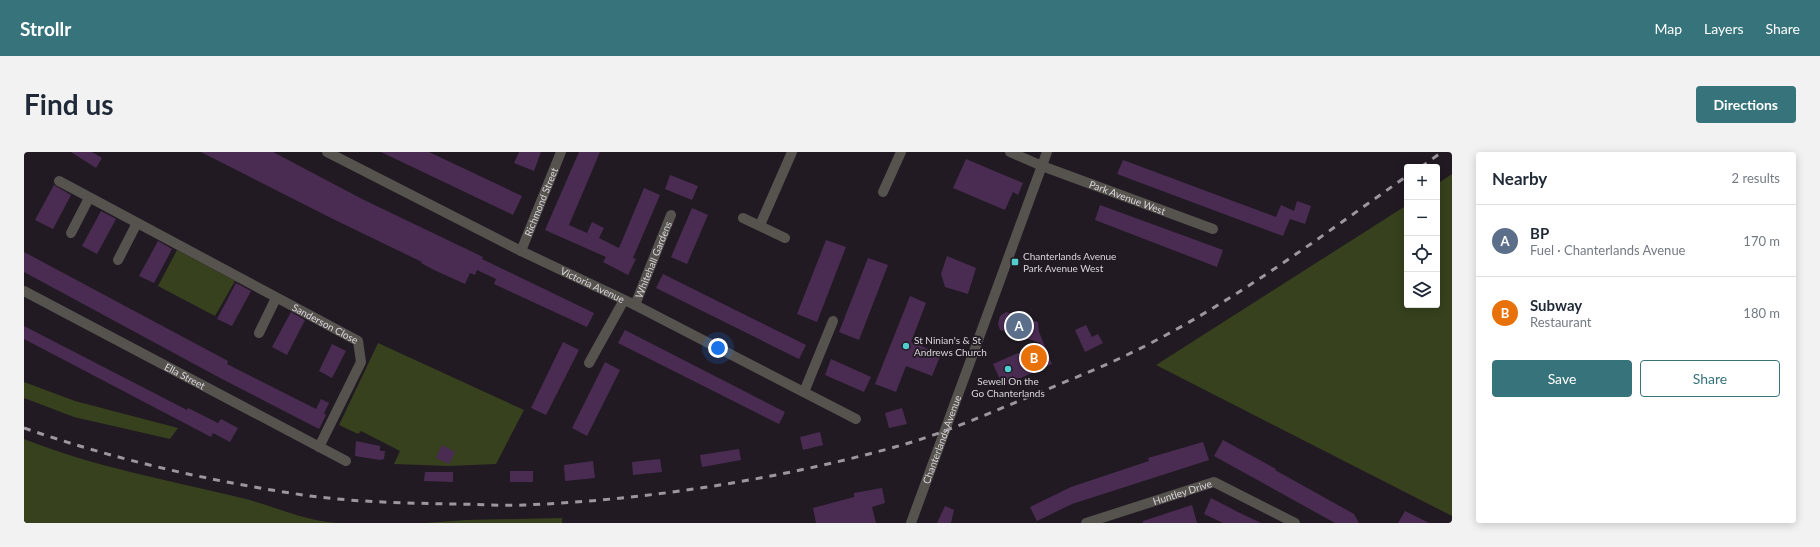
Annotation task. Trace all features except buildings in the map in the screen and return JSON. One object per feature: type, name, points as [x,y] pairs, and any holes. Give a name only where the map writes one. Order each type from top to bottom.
[{"type":"street","name":"Victoria Avenue","points":[[327,152],[521,251],[635,305],[856,419]]},
{"type":"street","name":"Richmond Street","points":[[521,251],[561,152]]},
{"type":"street","points":[[760,225],[792,152]]},
{"type":"street","points":[[883,192],[901,152]]},
{"type":"street","name":"Park Avenue West","points":[[1010,152],[1042,166],[1213,229]]},
{"type":"street","name":"Chanterlands Avenue","points":[[911,523],[1047,152]]},
{"type":"street","name":"Sanderson Close","points":[[58,181],[358,341],[361,362],[319,447]]},
{"type":"street","points":[[71,234],[89,198]]},
{"type":"street","name":"Whitehall Gardens","points":[[635,305],[671,215]]},
{"type":"street","points":[[743,218],[785,238]]},
{"type":"street","points":[[118,260],[137,223]]},
{"type":"street","name":"Ella Street","points":[[24,291],[346,461]]},
{"type":"street","points":[[259,333],[276,298]]},
{"type":"street","points":[[589,363],[624,300]]},
{"type":"street","points":[[804,392],[833,321]]},
{"type":"street","name":"Huntley Drive","points":[[1086,523],[1214,482],[1295,523]]},
{"type":"green space","points":[[1452,174],[1452,516],[1156,365],[1404,207],[1404,308],[1440,308],[1440,182]]},
{"type":"green space","points":[[177,250],[235,281],[215,316],[158,286]]},
{"type":"green space","points":[[378,343],[524,410],[496,464],[449,466],[394,464],[400,451],[361,431],[358,434],[339,425]]},
{"type":"green space","points":[[24,382],[75,401],[178,428],[170,439],[74,417],[24,398]]},
{"type":"green space","points":[[24,439],[77,458],[254,501],[325,522],[338,523],[24,523]]},
{"type":"green space","points":[[562,518],[562,523],[425,523],[466,520]]},
{"type":"railway","points":[[1425,164],[1442,152]]},
{"type":"railway","points":[[24,428],[59,440],[129,460],[201,477],[310,496],[362,501],[524,505],[666,493],[762,478],[856,457],[918,440],[980,417],[1114,361],[1153,342],[1228,299],[1301,251],[1404,178]]},
{"type":"place","name":"Chanterlands Avenue Park Avenue West","points":[[1015,262]]},
{"type":"place","name":"BP","points":[[1019,326]]},
{"type":"place","name":"St Ninian's & St Andrews Church","points":[[906,346]]},
{"type":"place","name":"Subway","points":[[1034,358]]},
{"type":"place","name":"Sewell On the Go Chanterlands","points":[[1008,369]]}]
